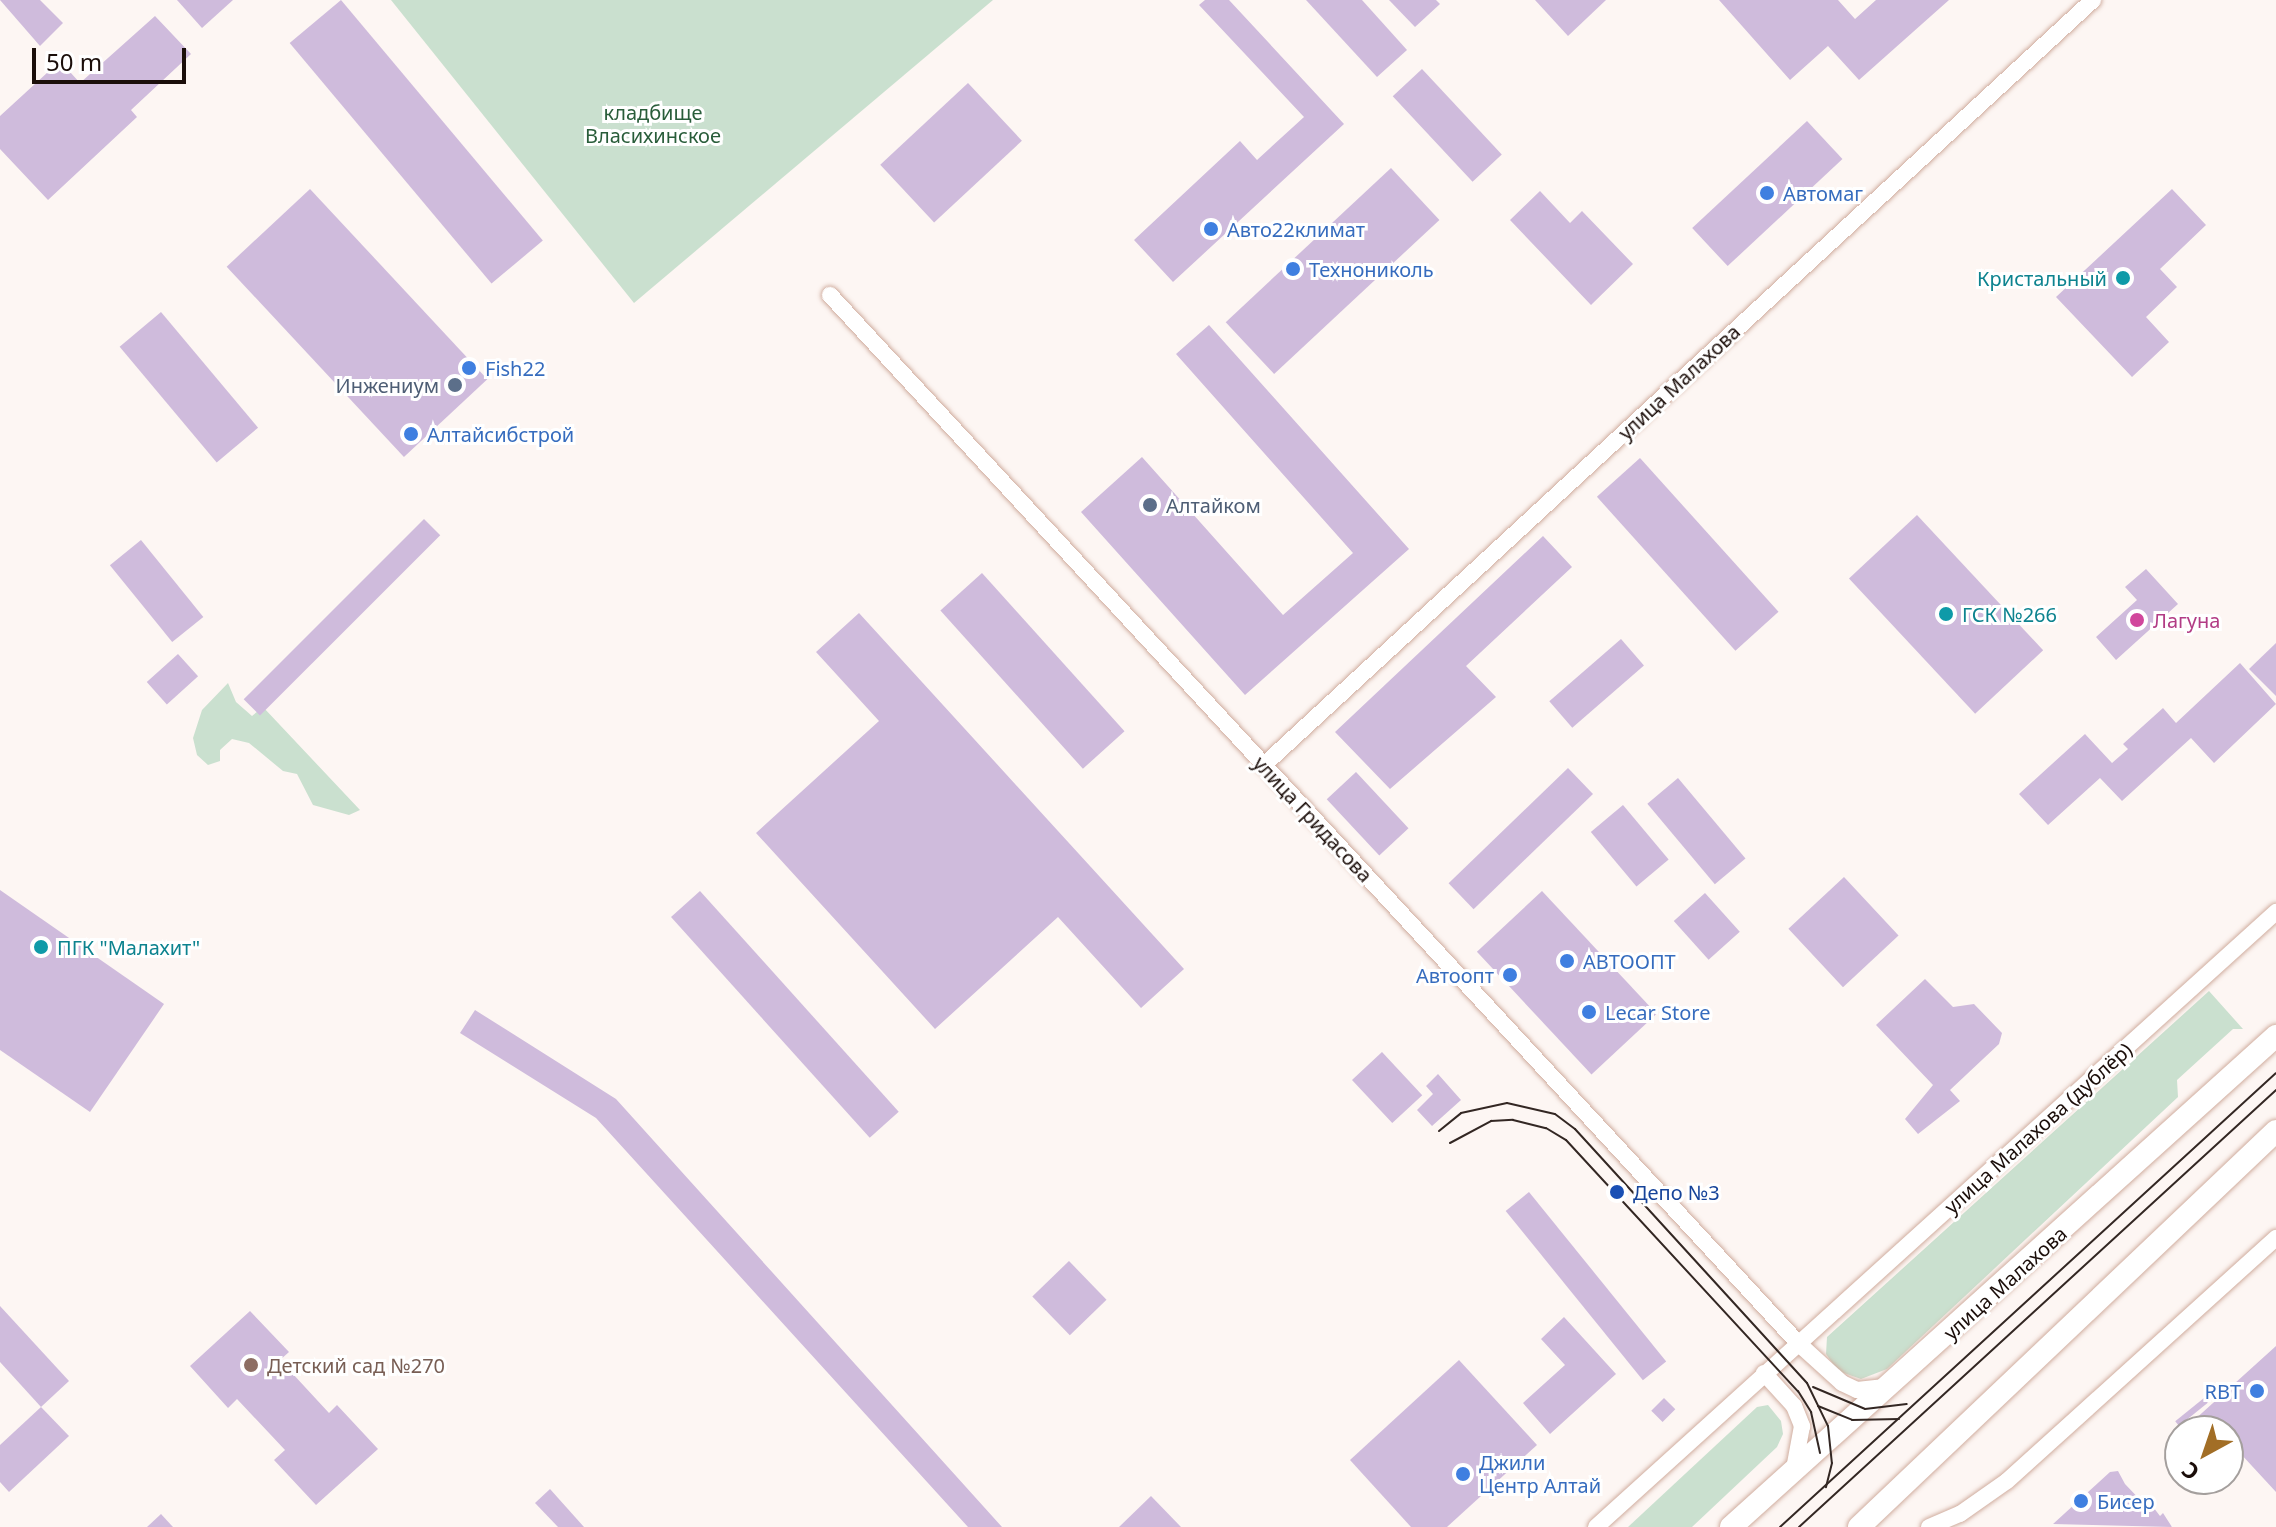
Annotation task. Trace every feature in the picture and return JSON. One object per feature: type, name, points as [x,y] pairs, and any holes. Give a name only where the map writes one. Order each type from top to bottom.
[{"type":"main road","name":"улица Малахова","points":[[1731,1527],[1894,1384],[2276,1036]]},
{"type":"main road","points":[[1859,1527],[2276,1131]]},
{"type":"street","name":"улица Малахова","points":[[1264,765],[2093,0]]},
{"type":"street","name":"улица Гридасова","points":[[830,295],[1828,1374],[1857,1390],[1894,1384]]},
{"type":"street","name":"улица Малахова (дублёр)","points":[[1596,1527],[2276,912]]},
{"type":"street","points":[[1929,1527],[1960,1514],[2007,1481],[2276,1238]]},
{"type":"street","points":[[1764,1373],[1794,1406],[1802,1426],[1803,1444],[1793,1471]]},
{"type":"green space","name":"кладбище Власихинское","points":[[391,0],[993,0],[634,303]]},
{"type":"green space","points":[[228,683],[236,702],[252,716],[263,707],[360,810],[349,815],[313,805],[297,774],[283,771],[249,743],[232,739],[220,750],[220,761],[208,765],[197,755],[193,738],[202,710]]},
{"type":"green space","points":[[2209,991],[2243,1029],[2233,1029],[2177,1080],[2178,1097],[1887,1369],[1861,1379],[1838,1371],[1826,1354],[1827,1337]]},
{"type":"green space","points":[[1768,1405],[1781,1421],[1783,1434],[1777,1447],[1692,1527],[1628,1527],[1757,1407]]},
{"type":"building","points":[[0,0],[40,0],[63,23],[40,46]]},
{"type":"building","points":[[177,0],[233,0],[202,28]]},
{"type":"building","points":[[341,0],[543,241],[492,284],[290,43]]},
{"type":"building","points":[[1205,0],[1229,0],[1344,124],[1173,282],[1134,240],[1240,141],[1257,160],[1304,117],[1199,5]]},
{"type":"building","points":[[1306,0],[1362,0],[1407,50],[1377,77]]},
{"type":"building","points":[[1389,0],[1436,0],[1440,4],[1415,27]]},
{"type":"building","points":[[1535,0],[1606,0],[1568,36]]},
{"type":"building","points":[[1719,0],[1838,0],[1855,19],[1876,0],[1949,0],[1859,80],[1828,46],[1790,80]]},
{"type":"building","points":[[155,16],[191,54],[131,110],[137,117],[48,200],[0,149],[0,116],[60,61],[80,83]]},
{"type":"building","points":[[1422,69],[1502,155],[1473,182],[1393,96]]},
{"type":"building","points":[[968,83],[1022,141],[934,223],[880,165]]},
{"type":"building","name":"Автомаг","points":[[1807,121],[1842,159],[1728,266],[1692,228]]},
{"type":"building","points":[[1391,168],[1439,220],[1274,374],[1226,322]]},
{"type":"building","points":[[310,189],[487,379],[404,457],[227,267]]},
{"type":"building","name":"Кристальный","points":[[2172,189],[2206,225],[2160,269],[2177,287],[2146,317],[2169,342],[2132,377],[2056,297]]},
{"type":"building","points":[[1540,191],[1570,223],[1582,211],[1633,264],[1591,305],[1510,220]]},
{"type":"building","points":[[161,312],[258,428],[217,462],[120,347]]},
{"type":"building","points":[[1209,325],[1409,549],[1245,695],[1081,512],[1142,457],[1283,615],[1353,553],[1176,354]]},
{"type":"building","points":[[1640,458],[1779,612],[1735,651],[1597,497]]},
{"type":"building","name":"ГСК №266","points":[[1917,515],[2043,650],[1975,714],[1849,578]]},
{"type":"building","points":[[424,519],[440,535],[260,716],[244,699]]},
{"type":"building","points":[[1543,536],[1572,567],[1466,666],[1496,697],[1390,789],[1335,732]]},
{"type":"building","points":[[141,540],[203,617],[172,642],[110,565]]},
{"type":"building","name":"Лагуна","points":[[2146,569],[2178,604],[2116,660],[2096,637],[2137,600],[2125,587]]},
{"type":"building","points":[[982,573],[1125,731],[1083,769],[940,610]]},
{"type":"building","points":[[859,613],[1184,969],[1141,1008],[1058,917],[935,1029],[756,833],[879,721],[816,652]]},
{"type":"building","points":[[1621,639],[1644,665],[1572,728],[1549,701]]},
{"type":"building","points":[[2276,643],[2276,696],[2249,669]]},
{"type":"building","points":[[178,654],[198,676],[167,704],[147,682]]},
{"type":"building","points":[[2240,663],[2276,704],[2214,763],[2191,738],[2122,801],[2100,778],[2048,825],[2019,794],[2085,734],[2112,763],[2128,749],[2123,744],[2163,708],[2176,723]]},
{"type":"building","points":[[1568,768],[1593,794],[1474,909],[1449,883]]},
{"type":"building","points":[[1356,772],[1409,828],[1379,856],[1327,799]]},
{"type":"building","points":[[1678,778],[1745,858],[1715,884],[1647,804]]},
{"type":"building","points":[[1623,805],[1669,859],[1636,886],[1591,832]]},
{"type":"building","points":[[1844,877],[1899,936],[1843,987],[1788,929]]},
{"type":"building","name":"ПГК \"Малахит\"","points":[[0,890],[164,1004],[90,1112],[0,1050]]},
{"type":"building","points":[[700,891],[899,1112],[870,1138],[671,917]]},
{"type":"building","name":"АВТООПТ","points":[[1542,891],[1657,1014],[1591,1075],[1477,952]]},
{"type":"building","points":[[1705,893],[1740,932],[1709,960],[1674,921]]},
{"type":"building","points":[[1925,979],[1953,1007],[1974,1004],[2002,1033],[1999,1044],[1950,1090],[1960,1101],[1918,1134],[1905,1119],[1933,1085],[1876,1025]]},
{"type":"building","points":[[475,1010],[616,1099],[1002,1527],[968,1527],[596,1118],[460,1033]]},
{"type":"building","points":[[1382,1052],[1422,1095],[1392,1123],[1352,1080]]},
{"type":"building","points":[[1438,1074],[1461,1100],[1432,1126],[1417,1110],[1433,1094],[1426,1086]]},
{"type":"building","points":[[1529,1192],[1666,1361],[1643,1380],[1506,1211]]},
{"type":"building","points":[[1069,1261],[1107,1300],[1070,1335],[1032,1296]]},
{"type":"building","points":[[0,1306],[69,1381],[41,1407],[0,1362]]},
{"type":"building","points":[[250,1311],[289,1352],[280,1360],[329,1413],[337,1405],[378,1449],[316,1505],[274,1460],[285,1450],[237,1399],[228,1408],[190,1366]]},
{"type":"building","points":[[1564,1317],[1616,1374],[1550,1434],[1523,1403],[1565,1365],[1541,1339]]},
{"type":"building","points":[[2276,1346],[2276,1492],[2244,1457],[2244,1415],[2200,1415]]},
{"type":"building","points":[[1459,1360],[1537,1445],[1447,1527],[1411,1527],[1350,1460]]},
{"type":"building","points":[[1664,1398],[1675,1409],[1663,1422],[1651,1411]]},
{"type":"building","points":[[2204,1398],[2208,1403],[2193,1415],[2183,1415]]},
{"type":"building","points":[[41,1407],[69,1436],[9,1492],[0,1482],[0,1445]]},
{"type":"building","points":[[2118,1471],[2125,1484],[2147,1507],[2150,1503],[2160,1516],[2163,1513],[2172,1527],[2053,1524],[2110,1472]]},
{"type":"building","points":[[550,1489],[584,1527],[558,1527],[535,1503]]},
{"type":"building","points":[[1151,1496],[1181,1527],[1119,1527]]},
{"type":"building","points":[[161,1514],[173,1527],[147,1527]]},
{"type":"tram line","points":[[1780,1527],[2276,1073]]},
{"type":"tram line","points":[[1799,1527],[2276,1090]]},
{"type":"tram line","points":[[1439,1131],[1461,1113],[1507,1103],[1555,1114],[1575,1129],[1807,1383],[1828,1426],[1832,1463],[1826,1487]]},
{"type":"tram line","points":[[1450,1143],[1491,1121],[1513,1120],[1546,1128],[1566,1140],[1798,1391],[1811,1412],[1820,1453]]},
{"type":"tram line","points":[[1813,1387],[1865,1409],[1907,1404]]},
{"type":"tram line","points":[[1818,1406],[1852,1420],[1899,1419]]},
{"type":"place","name":"Автомаг","points":[[1767,193]]},
{"type":"place","name":"Авто22климат","points":[[1211,229]]},
{"type":"place","name":"Технониколь","points":[[1293,269]]},
{"type":"place","name":"Кристальный","points":[[2123,278]]},
{"type":"place","name":"Fish22","points":[[469,368]]},
{"type":"place","name":"Инжениум","points":[[455,385]]},
{"type":"place","name":"Алтайсибстрой","points":[[411,434]]},
{"type":"place","name":"Алтайком","points":[[1150,505]]},
{"type":"place","name":"ГСК №266","points":[[1946,614]]},
{"type":"place","name":"Лагуна","points":[[2137,620]]},
{"type":"place","name":"ПГК \"Малахит\"","points":[[41,947]]},
{"type":"place","name":"АВТООПТ","points":[[1567,961]]},
{"type":"place","name":"Автоопт","points":[[1510,975]]},
{"type":"place","name":"Lecar Store","points":[[1589,1012]]},
{"type":"place","name":"Депо №3","points":[[1617,1192]]},
{"type":"place","name":"Детский сад №270","points":[[251,1365]]},
{"type":"place","name":"RBT","points":[[2257,1391]]},
{"type":"place","name":"Джили Центр Алтай","points":[[1463,1474]]},
{"type":"place","name":"Бисер","points":[[2081,1501]]}]
